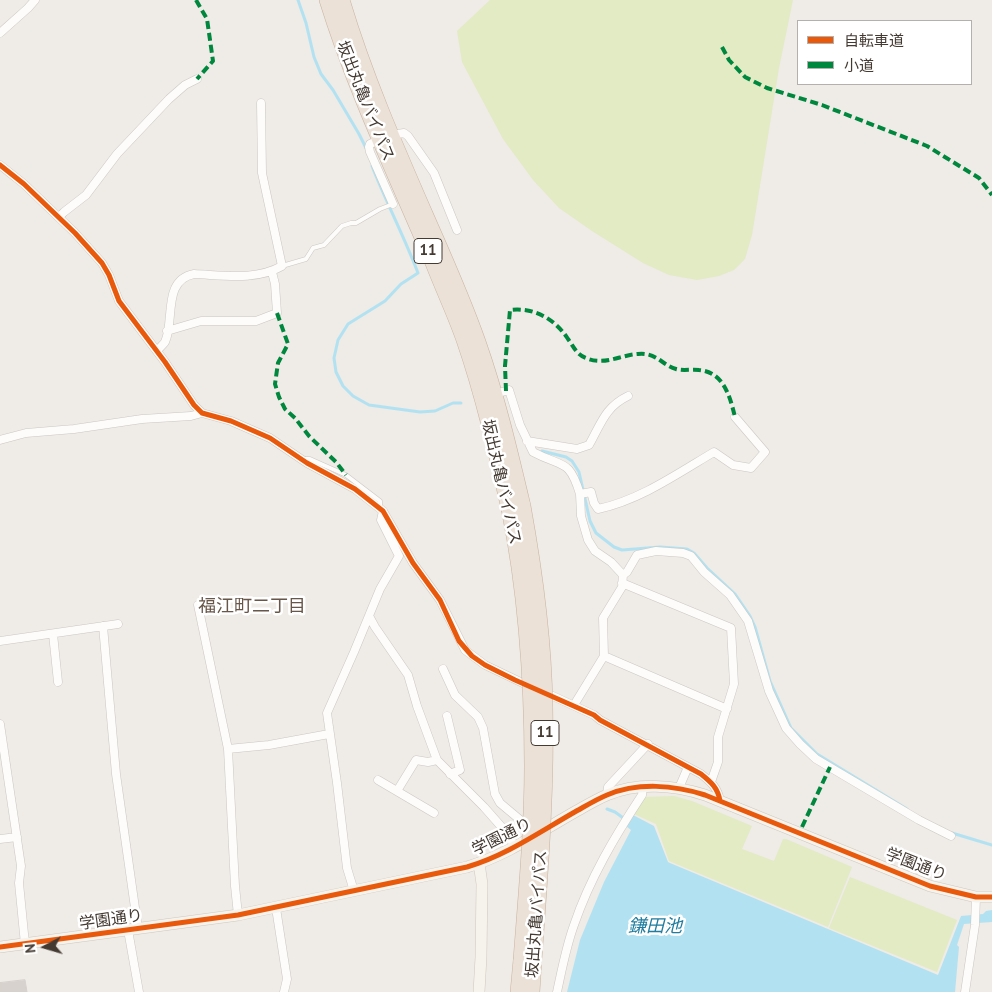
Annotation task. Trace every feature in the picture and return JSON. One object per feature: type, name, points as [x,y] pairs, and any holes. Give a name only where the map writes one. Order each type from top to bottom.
[{"type":"highway","name":"坂出丸亀バイパス","points":[[327,0],[356,82],[458,289],[478,341],[495,394],[516,508],[516,545],[524,600],[529,661],[532,777],[528,960],[532,992]]},
{"type":"highway","name":"坂出丸亀バイパス","points":[[342,0],[366,70],[385,138],[415,221],[464,340],[495,446],[516,508]]},
{"type":"highway","name":"坂出丸亀バイパス","points":[[518,992],[528,960]]},
{"type":"street","points":[[0,32],[35,0]]},
{"type":"street","points":[[59,217],[86,195],[117,154],[169,99],[185,85],[197,78]]},
{"type":"street","points":[[157,351],[165,342],[172,297],[178,284],[186,276],[194,274],[241,276],[272,272],[282,266],[262,173],[261,103]]},
{"type":"street","points":[[390,206],[370,152],[370,144],[404,133],[434,173],[457,230]]},
{"type":"street","points":[[0,165],[24,184],[75,232],[102,263],[119,301],[157,351],[194,405],[202,413],[231,421],[270,438],[300,459],[355,489],[382,510],[413,563],[440,600],[465,650],[485,665],[574,705],[688,767],[712,782],[718,792],[720,801]]},
{"type":"street","points":[[167,331],[201,321],[256,321],[277,313],[276,284],[272,272]]},
{"type":"street","points":[[495,394],[509,390],[526,441],[533,452],[567,466],[574,476],[583,494],[581,516],[588,540],[595,551],[610,562],[623,579],[731,628],[734,684],[718,737],[718,762],[712,782]]},
{"type":"street","points":[[526,441],[578,449],[589,445],[609,409],[617,401],[628,396]]},
{"type":"street","points":[[0,440],[26,433],[74,429],[142,419],[192,416],[202,413]]},
{"type":"street","points":[[583,494],[591,492],[598,509],[614,506],[647,490],[714,452],[733,465],[751,468],[765,452],[735,418]]},
{"type":"street","points":[[354,891],[347,868],[327,713],[380,589],[399,556],[381,520],[382,510]]},
{"type":"street","points":[[574,705],[604,656],[603,618],[622,587],[623,579],[637,555],[656,551],[683,553],[691,556],[704,572],[730,595],[748,621],[769,691],[786,728],[800,744],[816,759],[919,820],[951,836]]},
{"type":"street","points":[[198,604],[228,749],[234,886],[238,915]]},
{"type":"street","points":[[369,616],[374,627],[408,674],[417,706],[437,760],[495,819],[515,847]]},
{"type":"street","points":[[0,641],[118,624]]},
{"type":"street","points":[[103,626],[116,774],[139,992]]},
{"type":"street","points":[[53,634],[58,682]]},
{"type":"street","points":[[604,656],[727,709]]},
{"type":"street","points":[[443,670],[455,694],[478,717],[483,728],[495,794],[500,803],[531,829],[535,835]]},
{"type":"street","points":[[447,716],[460,770],[450,774]]},
{"type":"street","points":[[0,724],[21,866],[19,883],[25,944]]},
{"type":"street","points":[[228,749],[269,745],[329,734]]},
{"type":"street","points":[[607,795],[608,787],[648,744]]},
{"type":"street","points":[[397,791],[416,760],[428,762],[437,760]]},
{"type":"street","points":[[679,788],[688,767]]},
{"type":"street","points":[[378,780],[434,812]]},
{"type":"street","points":[[557,992],[564,955],[574,924],[600,865],[622,825],[642,795],[644,787]]},
{"type":"street","name":"学園通り","points":[[0,947],[238,915],[479,864],[515,847],[607,795],[644,787],[679,788],[720,801],[930,886],[976,897],[992,897]]},
{"type":"street","points":[[0,839],[17,837]]},
{"type":"street","points":[[479,864],[482,884],[479,992]]},
{"type":"street","points":[[965,992],[975,925],[976,897]]},
{"type":"street","points":[[276,908],[287,979],[284,992]]},
{"type":"lane","points":[[282,266],[306,259],[313,248],[324,245],[342,226],[356,223],[380,209],[390,206]]},
{"type":"green space","points":[[490,0],[793,0],[779,68],[752,235],[745,259],[734,270],[719,276],[697,280],[669,275],[643,263],[559,208],[533,180],[503,139],[462,62],[457,31]]},
{"type":"green space","points":[[674,796],[692,801],[752,826],[742,849],[774,861],[783,839],[786,839],[852,867],[828,927],[669,861],[656,824],[634,814],[645,797]]},
{"type":"green space","points":[[850,877],[957,920],[937,972],[829,928]]},
{"type":"water","name":"鎌田池","points":[[633,815],[654,826],[668,862],[938,975],[961,916],[983,914],[986,911],[992,910],[992,922],[964,924],[957,945],[959,947],[955,992],[567,992],[580,940],[604,882],[631,830],[626,826]]},
{"type":"building","points":[[25,980],[27,992],[0,992],[0,983]]},
{"type":"waterway","points":[[298,0],[314,57],[321,74],[333,90],[367,150]]},
{"type":"waterway","points":[[372,166],[418,273],[401,284],[385,301],[348,324],[338,340],[334,358],[336,372],[343,386],[353,396],[369,405],[420,412],[435,411],[453,403],[461,403]]},
{"type":"waterway","points":[[542,451],[566,457],[572,461],[579,472],[590,521],[596,533],[614,547],[622,550],[660,547],[687,549],[694,553],[735,594],[750,616],[755,627],[770,681],[791,728],[817,754],[907,809]]},
{"type":"waterway","points":[[607,809],[626,820]]},
{"type":"waterway","points":[[952,833],[992,845]]},
{"type":"marked path","points":[[196,0],[207,19],[213,61],[197,79]]},
{"type":"marked path","points":[[722,47],[729,60],[745,77],[767,88],[822,105],[927,146],[979,178],[992,195]]},
{"type":"marked path","points":[[506,391],[505,366],[510,310],[527,310],[550,320],[563,332],[577,352],[586,358],[606,361],[644,354],[650,355],[676,369],[696,370],[714,375],[720,380],[728,394],[735,417]]},
{"type":"marked path","points":[[277,313],[288,344],[278,363],[275,384],[279,397],[285,409],[346,475]]},
{"type":"marked path","points":[[802,827],[830,767]]},
{"type":"cycle path","points":[[0,165],[24,184],[75,233],[102,263],[119,301],[165,362],[194,405],[202,413],[231,421],[270,438],[307,463],[355,489],[383,511],[413,563],[440,600],[459,641],[472,656],[485,665],[515,680],[594,715],[701,774],[714,786],[720,801]]},
{"type":"cycle path","points":[[0,947],[238,915],[467,867],[495,857],[603,797],[631,788],[656,786],[681,789],[705,795],[930,886],[976,897],[992,897]]},
{"type":"district","name":"福江町二丁目","points":[[252,607]]}]
